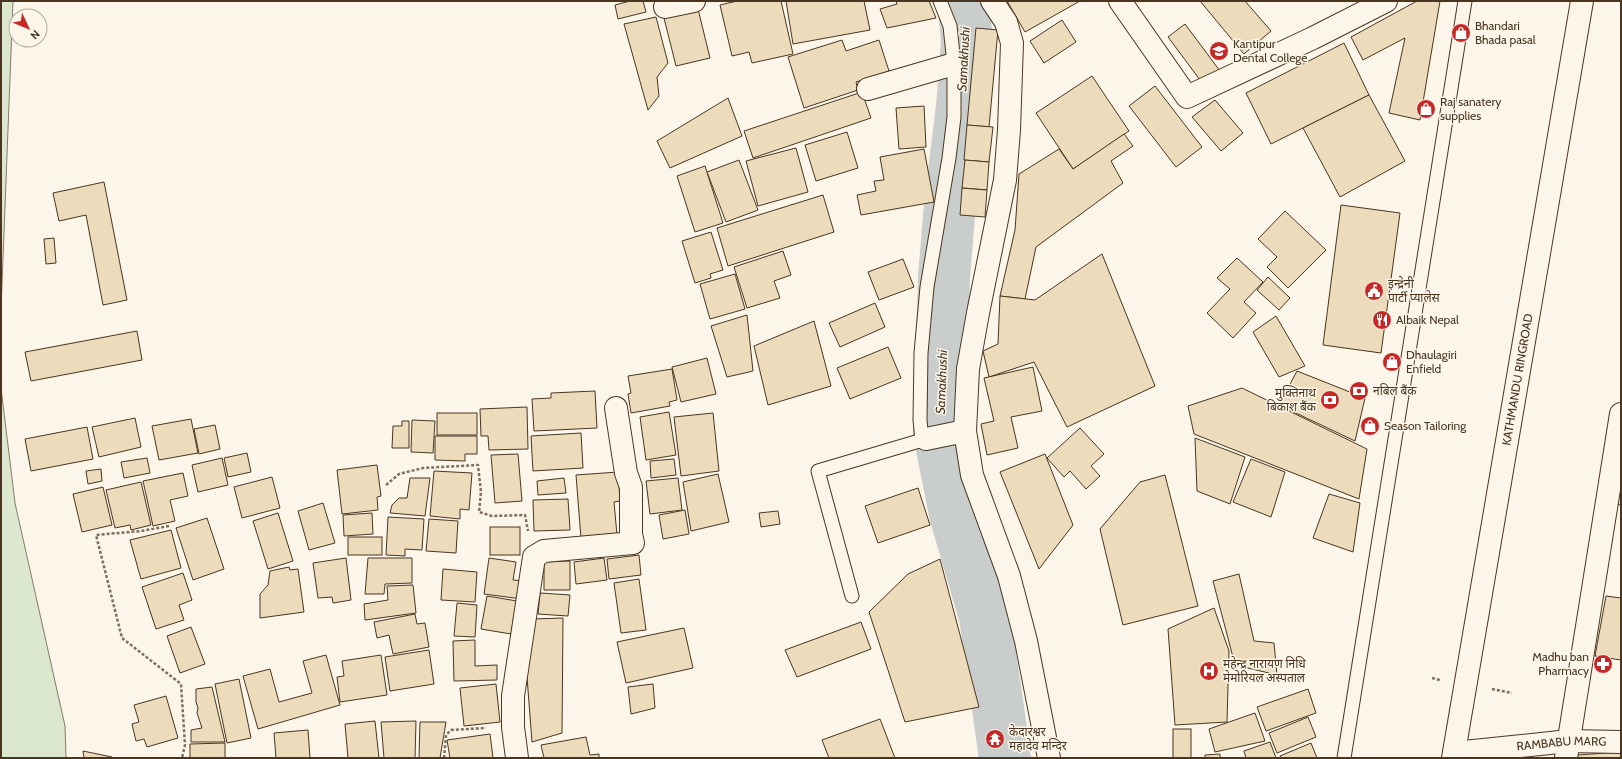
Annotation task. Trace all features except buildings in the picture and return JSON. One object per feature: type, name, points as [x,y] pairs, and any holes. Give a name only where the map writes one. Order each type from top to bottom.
[{"type":"main road","points":[[665,7],[694,1]]},
{"type":"main road","points":[[992,1],[1006,22],[1012,43],[1009,130],[1005,180],[978,313],[959,432],[972,475],[1009,576],[1040,706],[1049,758]]},
{"type":"main road","points":[[1120,1],[1187,97],[1313,38],[1386,1]]},
{"type":"main road","name":"KATHMANDU RINGROAD","points":[[1453,756],[1582,1]]},
{"type":"main road","points":[[868,89],[954,64]]},
{"type":"main road","points":[[517,758],[513,727],[513,696],[534,557],[544,551],[633,543],[631,534],[631,487],[626,473],[616,408]]},
{"type":"main road","points":[[1568,749],[1621,414]]},
{"type":"main road","points":[[924,440],[959,432]]},
{"type":"main road","name":"RAMBABU MARG","points":[[1453,756],[1568,749],[1621,742]]},
{"type":"lane","points":[[852,596],[818,472],[924,440],[920,420],[921,353],[927,287],[951,144],[954,117],[954,64],[950,26],[940,1]]},
{"type":"lane","points":[[1344,758],[1465,1]]},
{"type":"path","points":[[386,485],[399,474],[424,468],[478,465],[481,492],[479,512],[492,516],[525,515],[534,557]]},
{"type":"path","points":[[169,526],[141,531],[96,535],[122,638],[181,684],[185,745],[182,758]]},
{"type":"path","points":[[444,758],[446,736],[451,730],[513,727]]},
{"type":"green space","points":[[1,1],[13,1],[13,8],[8,8],[8,48],[11,48],[1,310]]},
{"type":"green space","points":[[1,388],[15,503],[65,726],[66,758],[1,758]]},
{"type":"waterway","name":"Samakhushi","points":[[961,1],[964,9],[967,42],[962,107],[950,204],[944,277],[939,433],[955,514],[985,617],[1005,758]]},
{"type":"place","name":"Bhandari Bhada pasal","points":[[1461,33]]},
{"type":"place","name":"Kantipur Dental College","points":[[1219,51]]},
{"type":"place","name":"Raj sanatery supplies","points":[[1426,109]]},
{"type":"place","name":"इन्द्रेनी पार्टी प्यालेस","points":[[1374,291]]},
{"type":"place","name":"Albaik Nepal","points":[[1382,320]]},
{"type":"place","name":"Dhaulagiri Enfield","points":[[1392,362]]},
{"type":"place","name":"नबिल बैंक","points":[[1359,391]]},
{"type":"place","name":"मुक्तिनाथ बिकाश बैंक","points":[[1330,400]]},
{"type":"place","name":"Season Tailoring","points":[[1370,426]]},
{"type":"place","name":"Madhu ban Pharmacy","points":[[1603,664]]},
{"type":"place","name":"महेन्द्र नारायण निधि मेमोरियल अस्पताल","points":[[1209,671]]},
{"type":"place","name":"केदारश्वर महादेव मन्दिर","points":[[995,739]]}]
